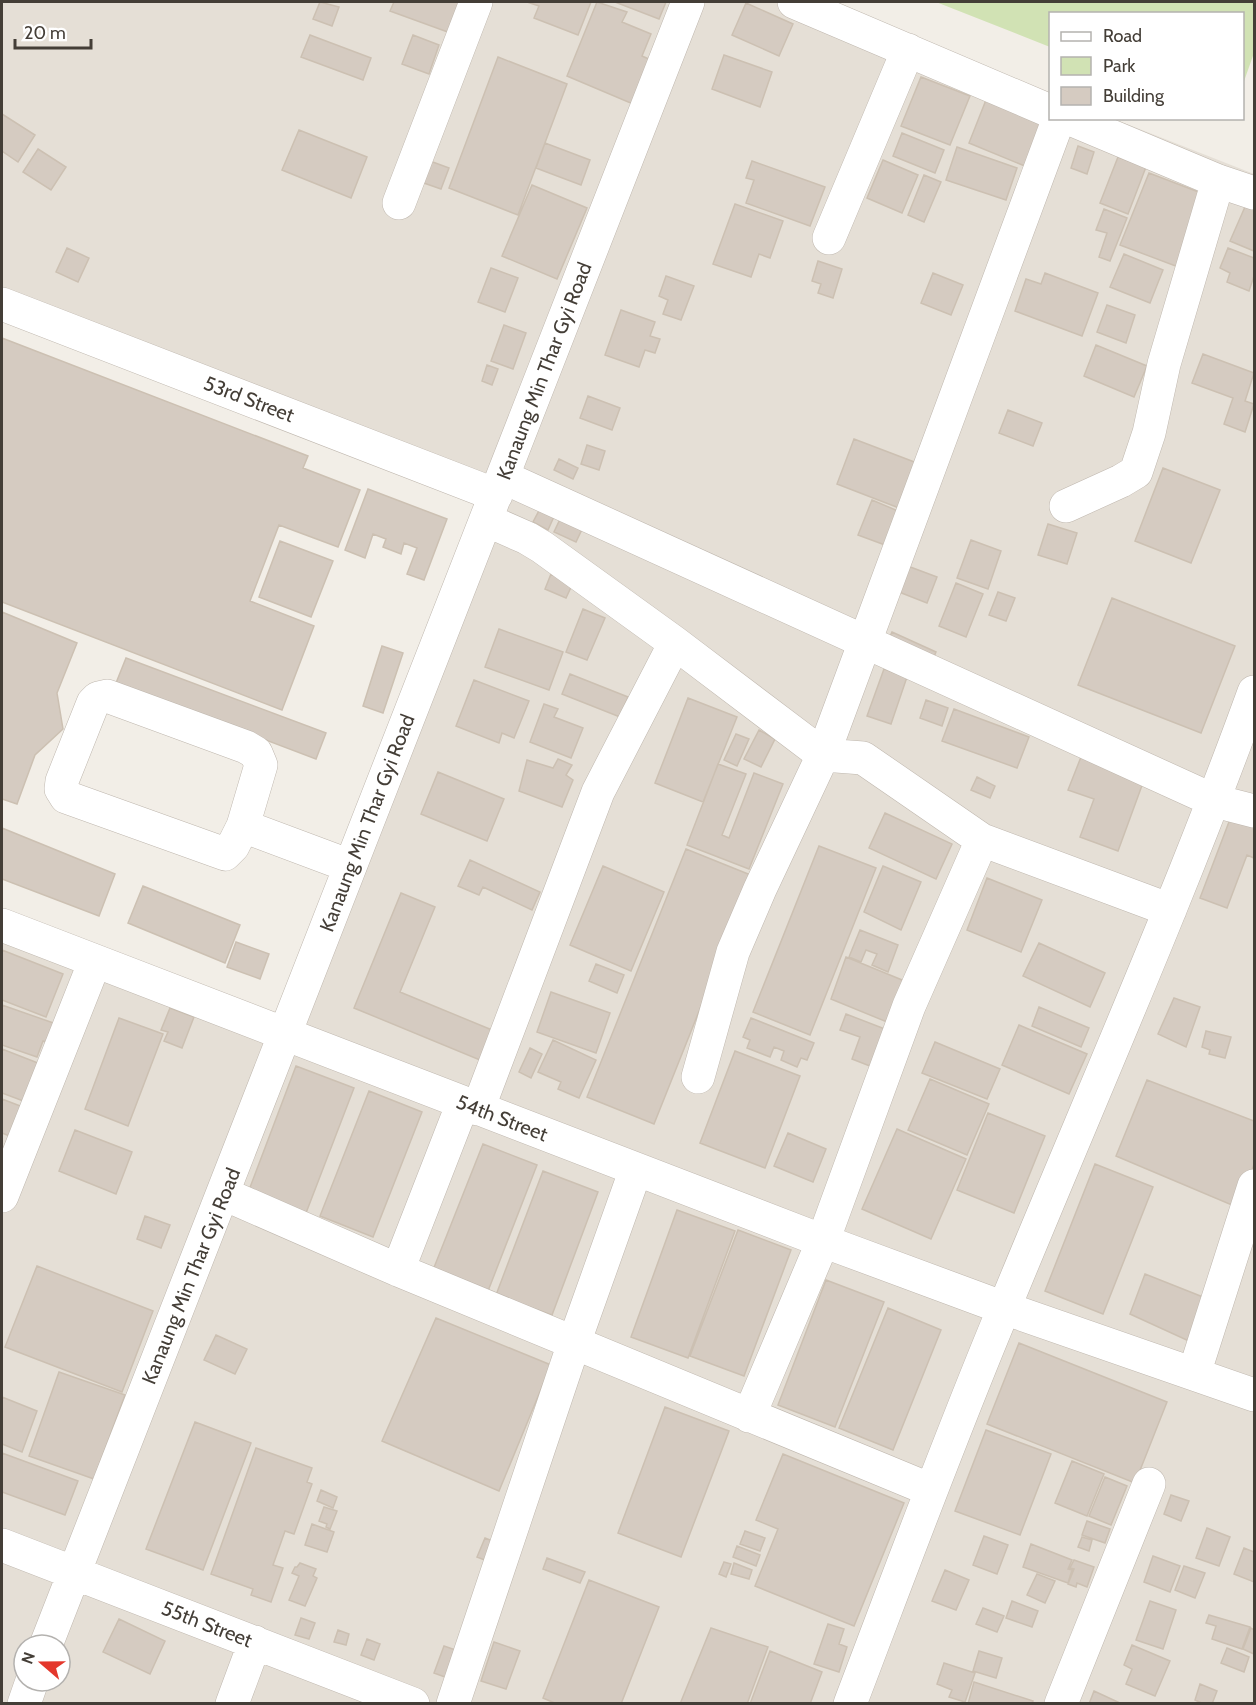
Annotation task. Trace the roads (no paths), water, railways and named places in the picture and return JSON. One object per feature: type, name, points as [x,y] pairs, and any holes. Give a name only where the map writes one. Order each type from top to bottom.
[{"type":"street","points":[[399,203],[476,2]]},
{"type":"street","name":"Kanaung Min Thar Gyi Road","points":[[51,1633],[688,2]]},
{"type":"street","points":[[794,2],[1049,111]]},
{"type":"street","points":[[829,238],[908,50]]},
{"type":"street","points":[[698,1077],[733,952],[823,755],[1058,120]]},
{"type":"street","points":[[1073,120],[1218,181],[1254,193]]},
{"type":"street","points":[[1066,506],[1136,472],[1149,433],[1164,364],[1218,181]]},
{"type":"street","name":"53rd Street","points":[[2,304],[495,497]]},
{"type":"street","points":[[495,497],[865,642],[1215,801],[1254,811]]},
{"type":"street","points":[[495,497],[527,538],[675,643],[823,755],[864,758],[982,840],[1170,910]]},
{"type":"street","points":[[398,1270],[470,1106],[598,792],[675,643]]},
{"type":"street","points":[[850,1704],[931,1490],[1004,1308],[1215,801],[1254,692]]},
{"type":"street","points":[[107,696],[246,747],[256,753],[261,765],[243,826],[233,846],[225,854],[66,797],[61,789],[62,781],[93,703],[98,698],[107,696]]},
{"type":"street","points":[[243,826],[350,866]]},
{"type":"street","points":[[749,1416],[823,1241],[909,1006],[982,840]]},
{"type":"street","name":"54th Street","points":[[2,925],[823,1241],[1004,1308],[1254,1395]]},
{"type":"street","points":[[2,1196],[95,961]]},
{"type":"street","points":[[453,1704],[574,1343],[636,1170]]},
{"type":"street","points":[[1194,1374],[1254,1186]]},
{"type":"street","points":[[224,1194],[398,1270],[931,1490]]},
{"type":"street","points":[[1061,1704],[1149,1484]]},
{"type":"street","name":"55th Street","points":[[2,1545],[413,1704]]},
{"type":"street","points":[[232,1704],[255,1642]]}]
